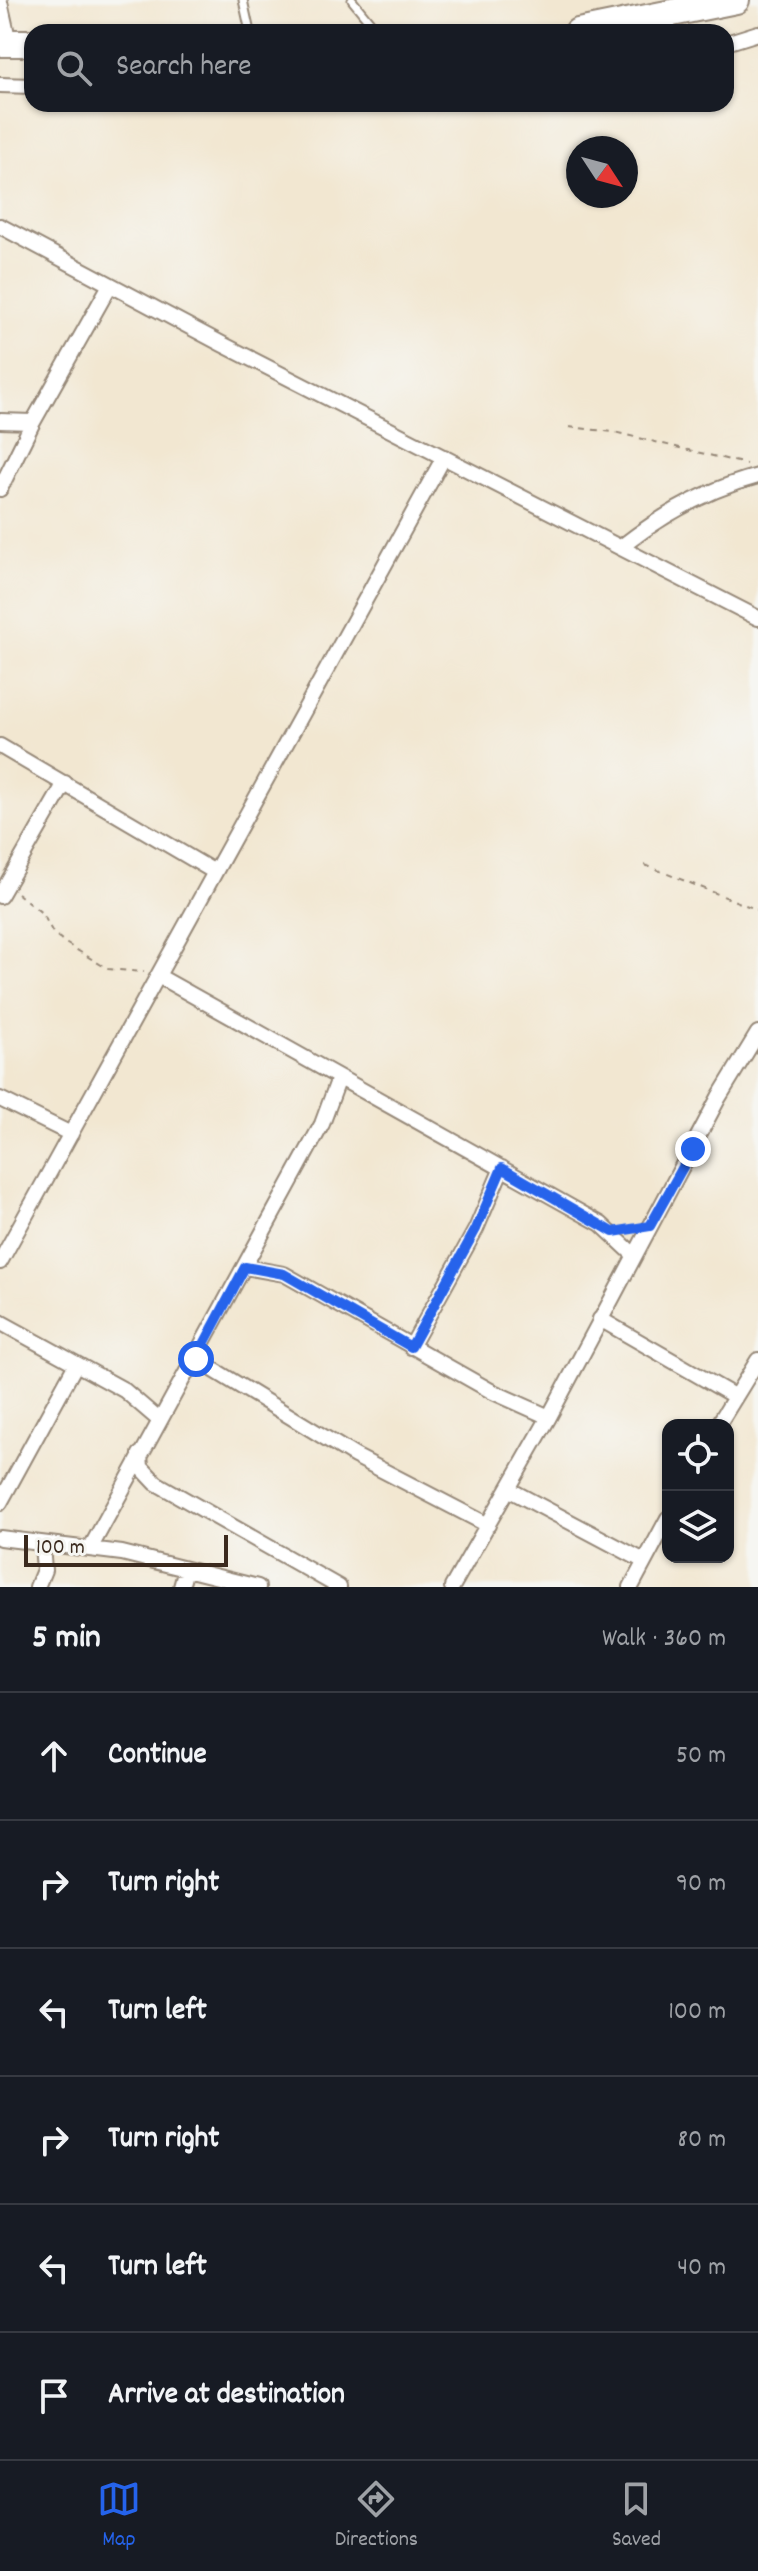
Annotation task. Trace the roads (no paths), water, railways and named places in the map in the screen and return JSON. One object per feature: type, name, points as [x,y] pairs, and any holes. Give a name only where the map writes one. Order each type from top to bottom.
[{"type":"highway","points":[[618,24],[736,0]]},
{"type":"street","points":[[0,2],[14,43]]},
{"type":"street","points":[[734,40],[758,33]]},
{"type":"street","points":[[0,85],[24,86]]},
{"type":"street","points":[[0,226],[758,618]]},
{"type":"street","points":[[0,489],[33,422],[110,285]]},
{"type":"street","points":[[0,421],[33,422]]},
{"type":"street","points":[[0,1262],[444,457]]},
{"type":"street","points":[[621,547],[678,508],[756,472]]},
{"type":"street","points":[[0,746],[213,871]]},
{"type":"street","points":[[3,890],[65,783]]},
{"type":"street","points":[[161,974],[613,1232],[633,1254]]},
{"type":"street","points":[[452,1587],[549,1417],[633,1254],[758,1033]]},
{"type":"street","points":[[91,1547],[322,1124],[339,1078]]},
{"type":"street","points":[[0,1099],[71,1134]]},
{"type":"street","points":[[411,1347],[476,1229],[502,1168]]},
{"type":"street","points":[[613,1232],[650,1226]]},
{"type":"street","points":[[245,1267],[284,1274],[491,1391],[549,1417]]},
{"type":"street","points":[[600,1319],[734,1396]]},
{"type":"street","points":[[0,1322],[142,1402],[159,1420]]},
{"type":"street","points":[[196,1359],[355,1456],[488,1525]]},
{"type":"street","points":[[721,1419],[758,1360]]},
{"type":"street","points":[[0,1503],[76,1364]]},
{"type":"street","points":[[142,1402],[170,1402]]},
{"type":"street","points":[[140,1454],[147,1476]]},
{"type":"street","points":[[126,1479],[147,1476],[339,1587]]},
{"type":"street","points":[[508,1489],[644,1561]]},
{"type":"street","points":[[631,1587],[662,1529]]},
{"type":"street","points":[[0,1538],[42,1545],[91,1547],[258,1587]]},
{"type":"street","points":[[37,1587],[44,1570],[42,1545]]},
{"type":"street","points":[[181,1587],[186,1569]]},
{"type":"lane","points":[[243,0],[248,24]]},
{"type":"lane","points":[[352,0],[372,24]]}]
